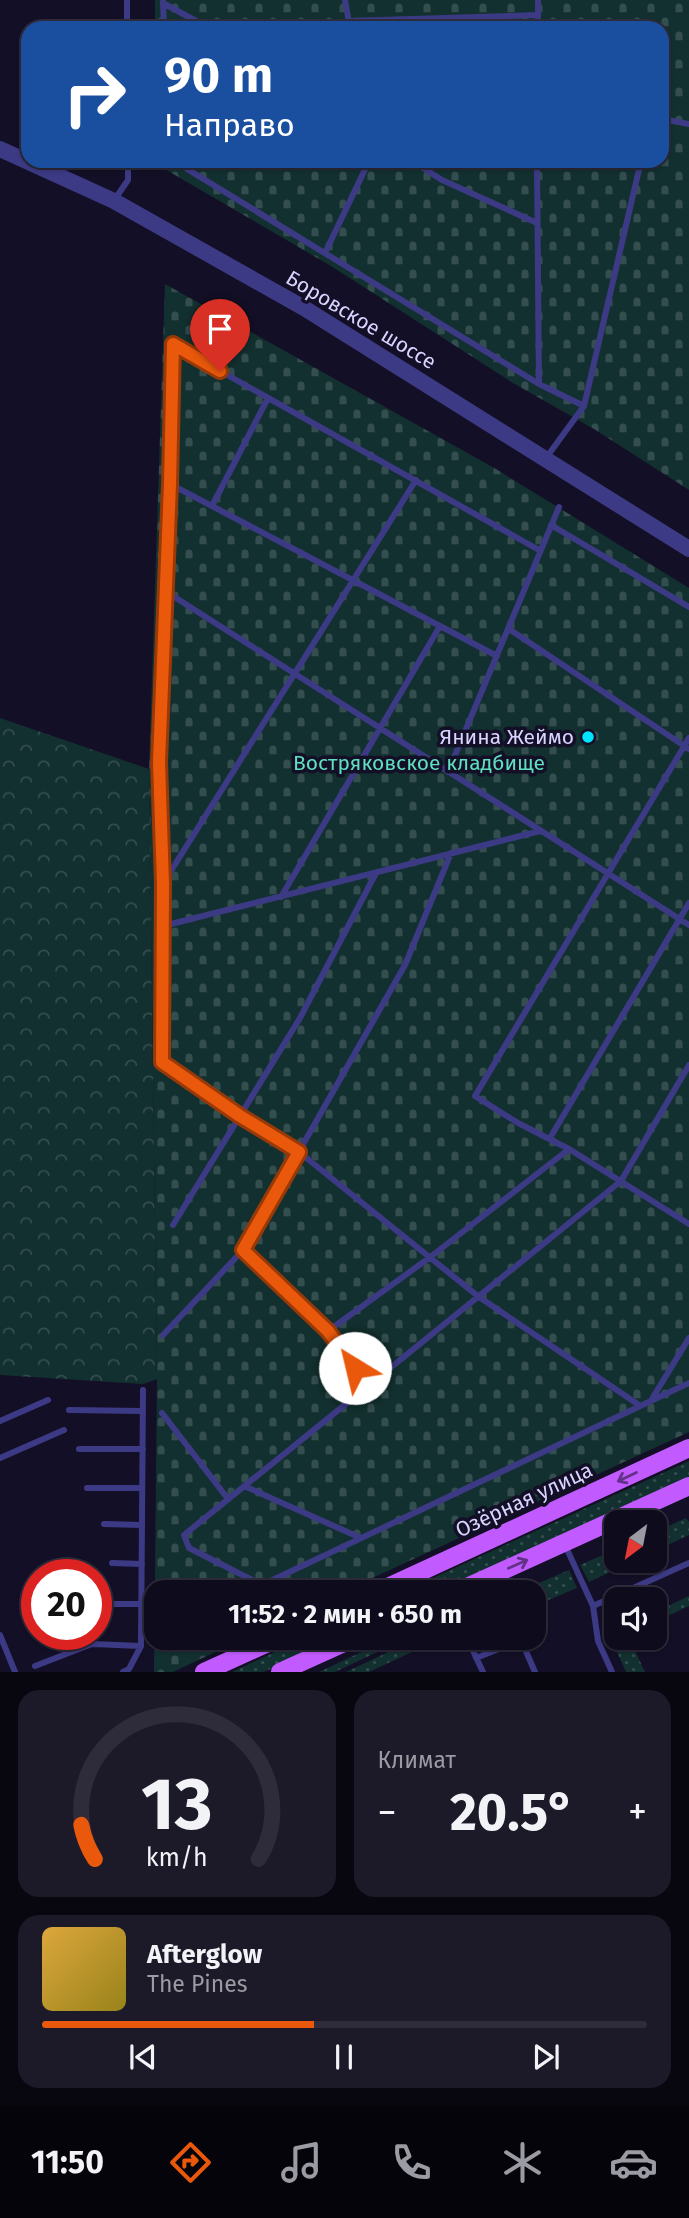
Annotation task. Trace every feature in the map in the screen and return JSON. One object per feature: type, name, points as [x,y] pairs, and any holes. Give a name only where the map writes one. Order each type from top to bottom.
[{"type":"main road","name":"Озёрная улица","points":[[403,1580],[689,1448]]},
{"type":"main road","points":[[482,1580],[689,1486]]},
{"type":"main road","points":[[204,1672],[253,1650]]},
{"type":"main road","points":[[280,1672],[329,1650]]},
{"type":"street","name":"Боровское шоссе","points":[[0,149],[21,159]]},
{"type":"street","name":"Боровское шоссе","points":[[42,168],[114,201],[303,309],[689,550]]},
{"type":"lane","points":[[127,0],[127,21]]},
{"type":"lane","points":[[345,0],[349,21]]},
{"type":"lane","points":[[538,0],[538,21]]},
{"type":"lane","points":[[163,1],[163,21]]},
{"type":"lane","points":[[163,1],[197,21]]},
{"type":"lane","points":[[425,21],[538,15]]},
{"type":"lane","points":[[669,120],[689,124]]},
{"type":"lane","points":[[114,201],[128,180],[128,168]]},
{"type":"lane","points":[[185,168],[539,384],[584,406]]},
{"type":"lane","points":[[325,253],[366,168]]},
{"type":"lane","points":[[423,168],[442,180],[537,223]]},
{"type":"lane","points":[[537,168],[539,384]]},
{"type":"lane","points":[[545,459],[584,406],[639,168]]},
{"type":"lane","points":[[540,550],[173,344],[159,762],[163,884],[162,1062],[240,1116],[299,1152],[479,1297],[639,1405]]},
{"type":"lane","points":[[212,506],[268,398]]},
{"type":"lane","points":[[163,884],[416,480]]},
{"type":"lane","points":[[170,484],[497,656]]},
{"type":"lane","points":[[448,772],[559,508]]},
{"type":"lane","points":[[551,525],[689,607]]},
{"type":"lane","points":[[165,592],[689,925]]},
{"type":"lane","points":[[281,897],[440,626]]},
{"type":"lane","points":[[509,629],[687,748]]},
{"type":"lane","points":[[689,738],[687,748],[475,1096],[518,1123],[569,1149],[689,1224]]},
{"type":"lane","points":[[163,926],[540,831]]},
{"type":"lane","points":[[163,1335],[243,1250],[405,965],[451,853]]},
{"type":"lane","points":[[173,1224],[300,1018],[376,873]]},
{"type":"lane","points":[[550,1138],[689,903]]},
{"type":"lane","points":[[689,1065],[686,1078],[621,1181],[184,1535],[189,1548],[262,1585],[689,1382]]},
{"type":"lane","points":[[328,1331],[429,1258],[569,1149]]},
{"type":"lane","points":[[243,1250],[328,1331],[368,1386]]},
{"type":"lane","points":[[652,1399],[689,1338]]},
{"type":"lane","points":[[123,1672],[129,1669],[141,1646],[143,1390]]},
{"type":"lane","points":[[0,1421],[48,1400]]},
{"type":"lane","points":[[69,1410],[143,1411]]},
{"type":"lane","points":[[162,1413],[228,1499]]},
{"type":"lane","points":[[0,1458],[64,1430]]},
{"type":"lane","points":[[79,1449],[143,1449]]},
{"type":"lane","points":[[244,1486],[361,1538]]},
{"type":"lane","points":[[87,1488],[142,1488]]},
{"type":"lane","points":[[104,1524],[142,1525]]},
{"type":"lane","points":[[564,1543],[593,1606],[598,1641],[612,1672]]},
{"type":"lane","points":[[112,1563],[142,1564]]},
{"type":"lane","points":[[593,1606],[689,1563]]},
{"type":"lane","points":[[112,1604],[141,1604]]},
{"type":"lane","points":[[0,1635],[15,1672]]},
{"type":"lane","points":[[476,1658],[521,1640],[536,1672]]},
{"type":"lane","points":[[35,1666],[92,1644],[141,1646]]},
{"type":"lane","points":[[472,1650],[483,1672]]},
{"type":"green space","points":[[155,0],[689,0],[689,490],[594,429],[513,383],[331,266],[163,168],[669,168],[669,21],[155,21]]},
{"type":"green space","name":"Востряковское кладбище","points":[[165,284],[496,469],[689,588],[689,1432],[368,1580],[155,1580],[157,1379],[149,769]]},
{"type":"green space","points":[[0,718],[149,769],[157,1379],[143,1384],[0,1375]]},
{"type":"green space","points":[[689,1461],[689,1479],[621,1510],[604,1510],[604,1518],[466,1580],[428,1580]]},
{"type":"green space","points":[[686,1518],[689,1522],[689,1535],[667,1545],[667,1527]]},
{"type":"green space","points":[[604,1554],[604,1573],[608,1573],[589,1582],[580,1565]]},
{"type":"green space","points":[[569,1570],[577,1588],[546,1601],[546,1580]]},
{"type":"green space","points":[[689,1596],[689,1606],[667,1616],[667,1606]]},
{"type":"green space","name":"Востряковское кладбище","points":[[154,1650],[220,1650],[173,1672],[154,1672]]},
{"type":"green space","points":[[279,1650],[313,1650],[264,1672],[232,1672]]},
{"type":"green space","points":[[366,1650],[382,1650],[335,1672],[319,1672]]},
{"type":"green space","points":[[393,1650],[416,1650],[369,1672],[346,1672]]},
{"type":"green space","points":[[616,1650],[635,1650],[645,1672],[626,1672]]},
{"type":"place","name":"Янина Жеймо","points":[[588,737]]},
{"type":"route","points":[[220,371],[173,344],[159,762],[163,884],[162,1062],[240,1116],[299,1152],[243,1250],[328,1331],[355,1368]]}]
